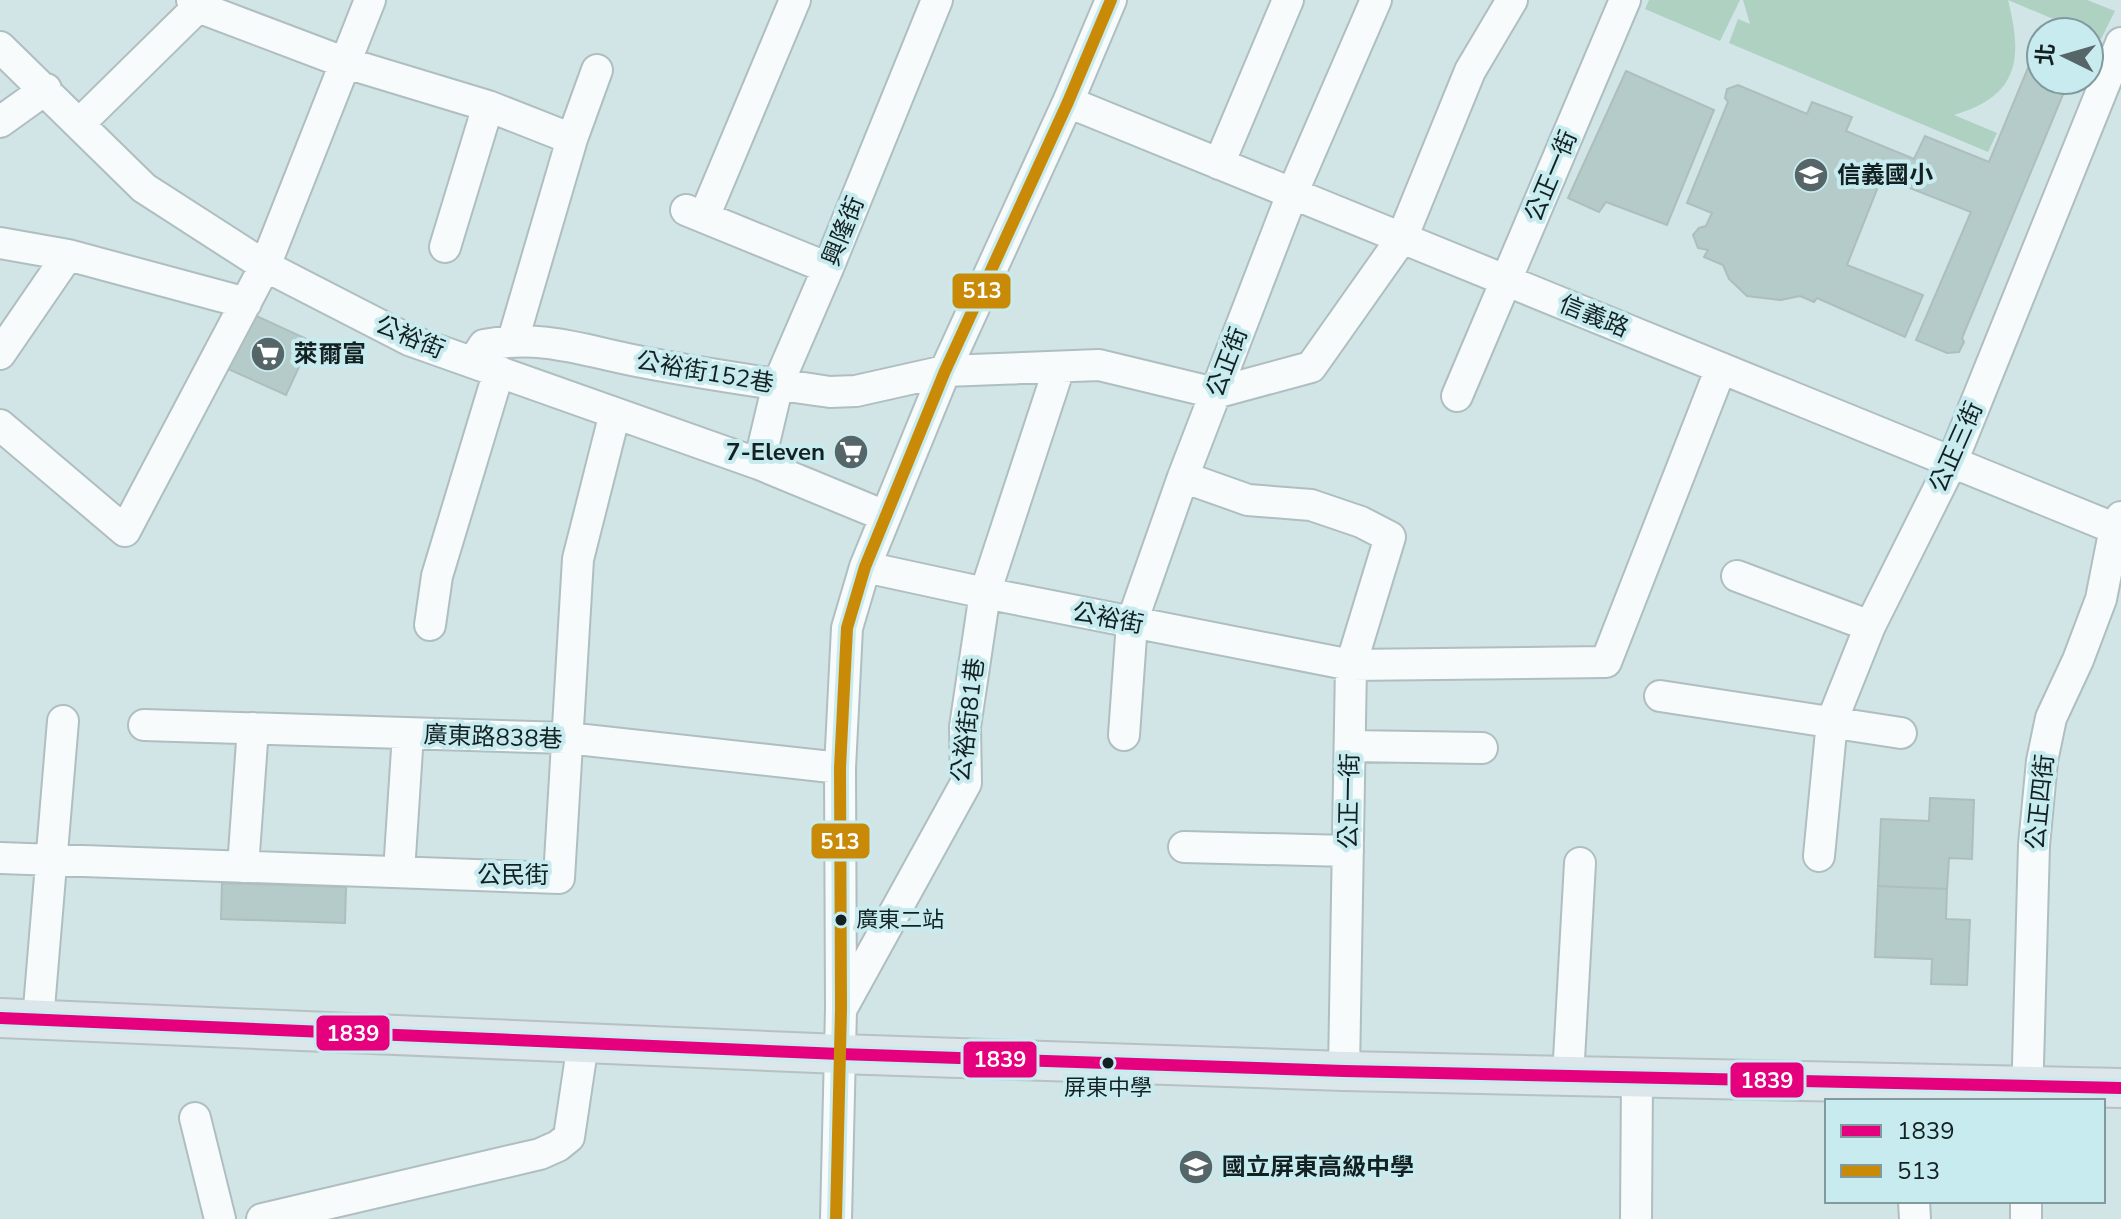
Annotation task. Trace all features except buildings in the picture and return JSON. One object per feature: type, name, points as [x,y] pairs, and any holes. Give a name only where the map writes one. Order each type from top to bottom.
[{"type":"main road","points":[[0,1018],[840,1054],[1637,1079],[1908,1092],[2027,1093],[2121,1088]]},
{"type":"street","points":[[0,425],[125,531],[265,266],[370,0]]},
{"type":"street","points":[[795,0],[694,213],[828,268]]},
{"type":"street","name":"興隆街","points":[[759,464],[778,384],[937,0]]},
{"type":"street","points":[[836,1219],[841,1009],[840,768],[847,628],[865,567],[945,371],[1068,102],[1111,0]]},
{"type":"street","points":[[1219,164],[1288,0]]},
{"type":"street","name":"公正街","points":[[1124,735],[1132,622],[1183,477],[1292,194],[1376,0]]},
{"type":"street","points":[[1215,393],[1311,367],[1402,238],[1470,71],[1512,0]]},
{"type":"street","name":"公正一街","points":[[1457,396],[1625,0]]},
{"type":"street","points":[[79,124],[195,3],[346,63],[488,106],[572,139]]},
{"type":"street","name":"公正三街","points":[[1819,856],[1832,721],[1870,626],[1952,462],[2121,43]]},
{"type":"street","name":"公裕街","points":[[0,47],[144,188],[265,266],[409,340],[759,464],[885,516]]},
{"type":"street","points":[[513,340],[572,139],[597,70]]},
{"type":"street","points":[[0,122],[46,89]]},
{"type":"street","name":"信義路","points":[[1068,102],[1952,462],[2119,525]]},
{"type":"street","points":[[445,247],[488,106]]},
{"type":"street","points":[[0,243],[68,255],[246,303]]},
{"type":"street","points":[[0,354],[68,255]]},
{"type":"street","name":"公裕街152巷","points":[[486,366],[484,345],[513,340],[576,346],[637,361],[830,392],[856,391],[945,371],[1099,365],[1215,393]]},
{"type":"street","points":[[430,625],[437,576],[486,366]]},
{"type":"street","name":"公裕街81巷","points":[[841,1009],[966,783],[965,727],[985,593],[1059,368]]},
{"type":"street","name":"公裕街","points":[[865,567],[1351,665],[1606,662],[1721,368]]},
{"type":"street","name":"公民街","points":[[0,858],[559,878],[578,559],[615,413]]},
{"type":"street","name":"公正一街","points":[[1183,477],[1248,500],[1311,505],[1361,522],[1390,537],[1351,665],[1344,1071]]},
{"type":"street","name":"公正四街","points":[[2027,1093],[2034,845],[2042,761],[2051,718],[2078,660],[2101,599],[2119,525]]},
{"type":"street","points":[[1737,576],[1870,626]]},
{"type":"street","points":[[1660,696],[1901,733]]},
{"type":"street","points":[[38,1020],[63,721]]},
{"type":"street","name":"廣東路838巷","points":[[144,725],[567,738],[840,768]]},
{"type":"street","points":[[243,867],[253,728]]},
{"type":"street","points":[[399,872],[408,734]]},
{"type":"street","points":[[1350,746],[1482,748]]},
{"type":"street","points":[[1184,847],[1348,851]]},
{"type":"street","points":[[1568,1077],[1580,863]]},
{"type":"street","points":[[262,1219],[540,1154],[558,1146],[569,1137],[583,1043]]},
{"type":"street","points":[[1636,1219],[1637,1079]]},
{"type":"street","points":[[195,1118],[220,1219]]},
{"type":"green space","points":[[1649,0],[1740,0],[1720,41],[1645,9]]},
{"type":"green space","points":[[1743,0],[2008,0],[2015,40],[2011,72],[2004,86],[1992,97],[1954,115],[1997,133],[1988,152],[1729,43],[1738,19],[1750,24]]},
{"type":"green space","points":[[2008,0],[2087,0],[2115,11],[2105,31],[2105,16],[2046,16]]},
{"type":"transit line","name":"513","points":[[836,1219],[841,1009],[840,768],[847,628],[865,567],[945,371],[1068,102],[1111,0]]},
{"type":"transit line","name":"1839","points":[[0,1018],[840,1054],[1344,1071],[2121,1088]]},
{"type":"place","name":"信義國小","points":[[1811,175]]},
{"type":"place","name":"萊爾富","points":[[268,354]]},
{"type":"place","name":"7-Eleven","points":[[851,452]]},
{"type":"place","name":"廣東二站","points":[[841,920]]},
{"type":"place","name":"屏東中學","points":[[1108,1063]]},
{"type":"place","name":"國立屏東高級中學","points":[[1196,1167]]}]
